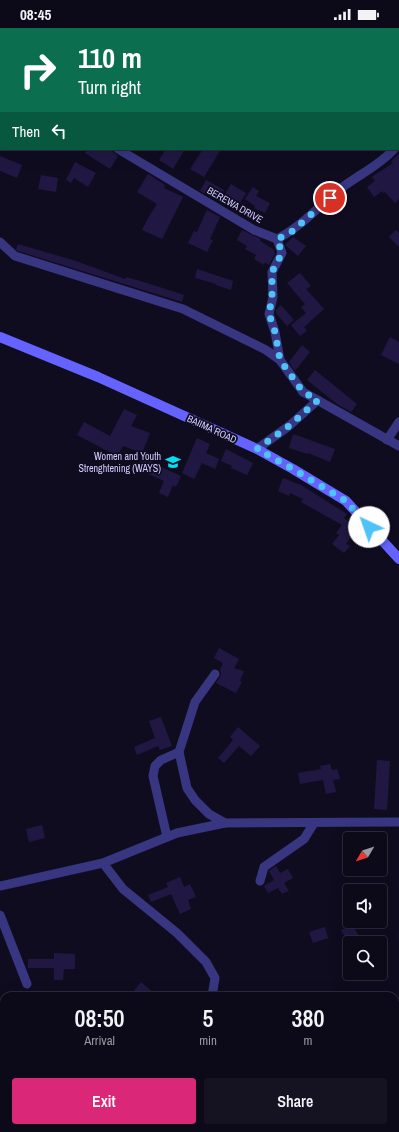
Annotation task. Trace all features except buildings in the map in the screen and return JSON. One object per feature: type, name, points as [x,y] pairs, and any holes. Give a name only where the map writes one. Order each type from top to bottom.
[{"type":"street","name":"BEREWA DRIVE","points":[[120,150],[254,230],[277,239]]},
{"type":"street","points":[[280,360],[275,332],[269,314],[272,297],[272,272],[282,253],[277,239],[290,233],[340,189],[384,160],[393,150]]},
{"type":"street","points":[[0,242],[15,256],[184,309],[266,350],[280,360],[303,392],[399,446]]},
{"type":"street","name":"BAIIMA ROAD","points":[[0,337],[98,377],[257,449],[293,469],[346,501],[399,559]]},
{"type":"street","points":[[257,449],[289,426],[318,400]]},
{"type":"street","points":[[387,440],[399,422]]},
{"type":"street","points":[[215,674],[195,702],[178,752],[187,788],[195,800],[210,814],[225,823]]},
{"type":"street","points":[[167,837],[153,776],[155,766],[161,760],[178,752]]},
{"type":"street","points":[[0,886],[103,863],[177,833],[225,823],[399,822]]},
{"type":"street","points":[[260,881],[264,867],[304,839],[314,823]]},
{"type":"street","points":[[103,863],[123,889],[177,933],[206,962],[215,978],[213,992]]},
{"type":"street","points":[[0,915],[27,984]]},
{"type":"place","name":"Women and Youth Strenghtening (WAYS)","points":[[173,462]]},
{"type":"route","points":[[330,198],[290,233],[277,239],[282,253],[272,272],[272,297],[269,314],[275,332],[280,360],[303,392],[318,400],[289,426],[257,449],[346,501],[369,527]]}]
